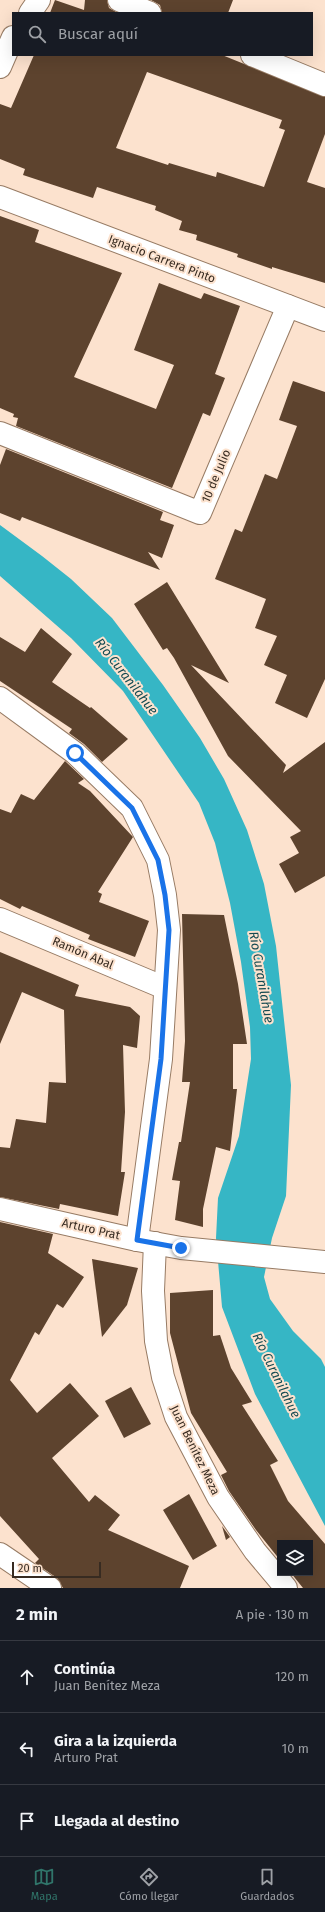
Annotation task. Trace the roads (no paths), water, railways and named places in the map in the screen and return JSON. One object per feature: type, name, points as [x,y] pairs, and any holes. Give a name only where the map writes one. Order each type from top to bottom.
[{"type":"street","points":[[31,12],[39,0]]},
{"type":"street","points":[[119,0],[148,12]]},
{"type":"street","points":[[0,68],[12,39]]},
{"type":"street","points":[[254,56],[325,85]]},
{"type":"street","name":"Ignacio Carrera Pinto","points":[[0,197],[325,320]]},
{"type":"street","name":"10 de Julio","points":[[0,433],[200,514],[288,306]]},
{"type":"street","name":"Juan Benítez Meza","points":[[0,698],[75,753],[132,808],[158,860],[165,895],[169,930],[161,1059],[146,1242],[156,1341],[163,1377],[176,1417],[218,1497],[255,1550],[286,1588]]},
{"type":"street","name":"Ramón Abal","points":[[0,919],[165,988]]},
{"type":"street","name":"Arturo Prat","points":[[0,1209],[146,1242],[181,1248],[325,1262]]},
{"type":"street","points":[[0,1554],[50,1588]]},
{"type":"water","name":"Río Curanilahue","points":[[0,525],[71,579],[112,618],[163,685],[200,738],[224,779],[247,830],[264,884],[276,946],[291,1085],[286,1196],[272,1238],[264,1277],[270,1299],[293,1331],[321,1359],[325,1367],[325,1526],[255,1394],[222,1307],[216,1238],[218,1198],[239,1136],[251,1059],[250,1027],[241,962],[230,903],[215,843],[199,803],[123,691],[71,638],[0,576]]}]
